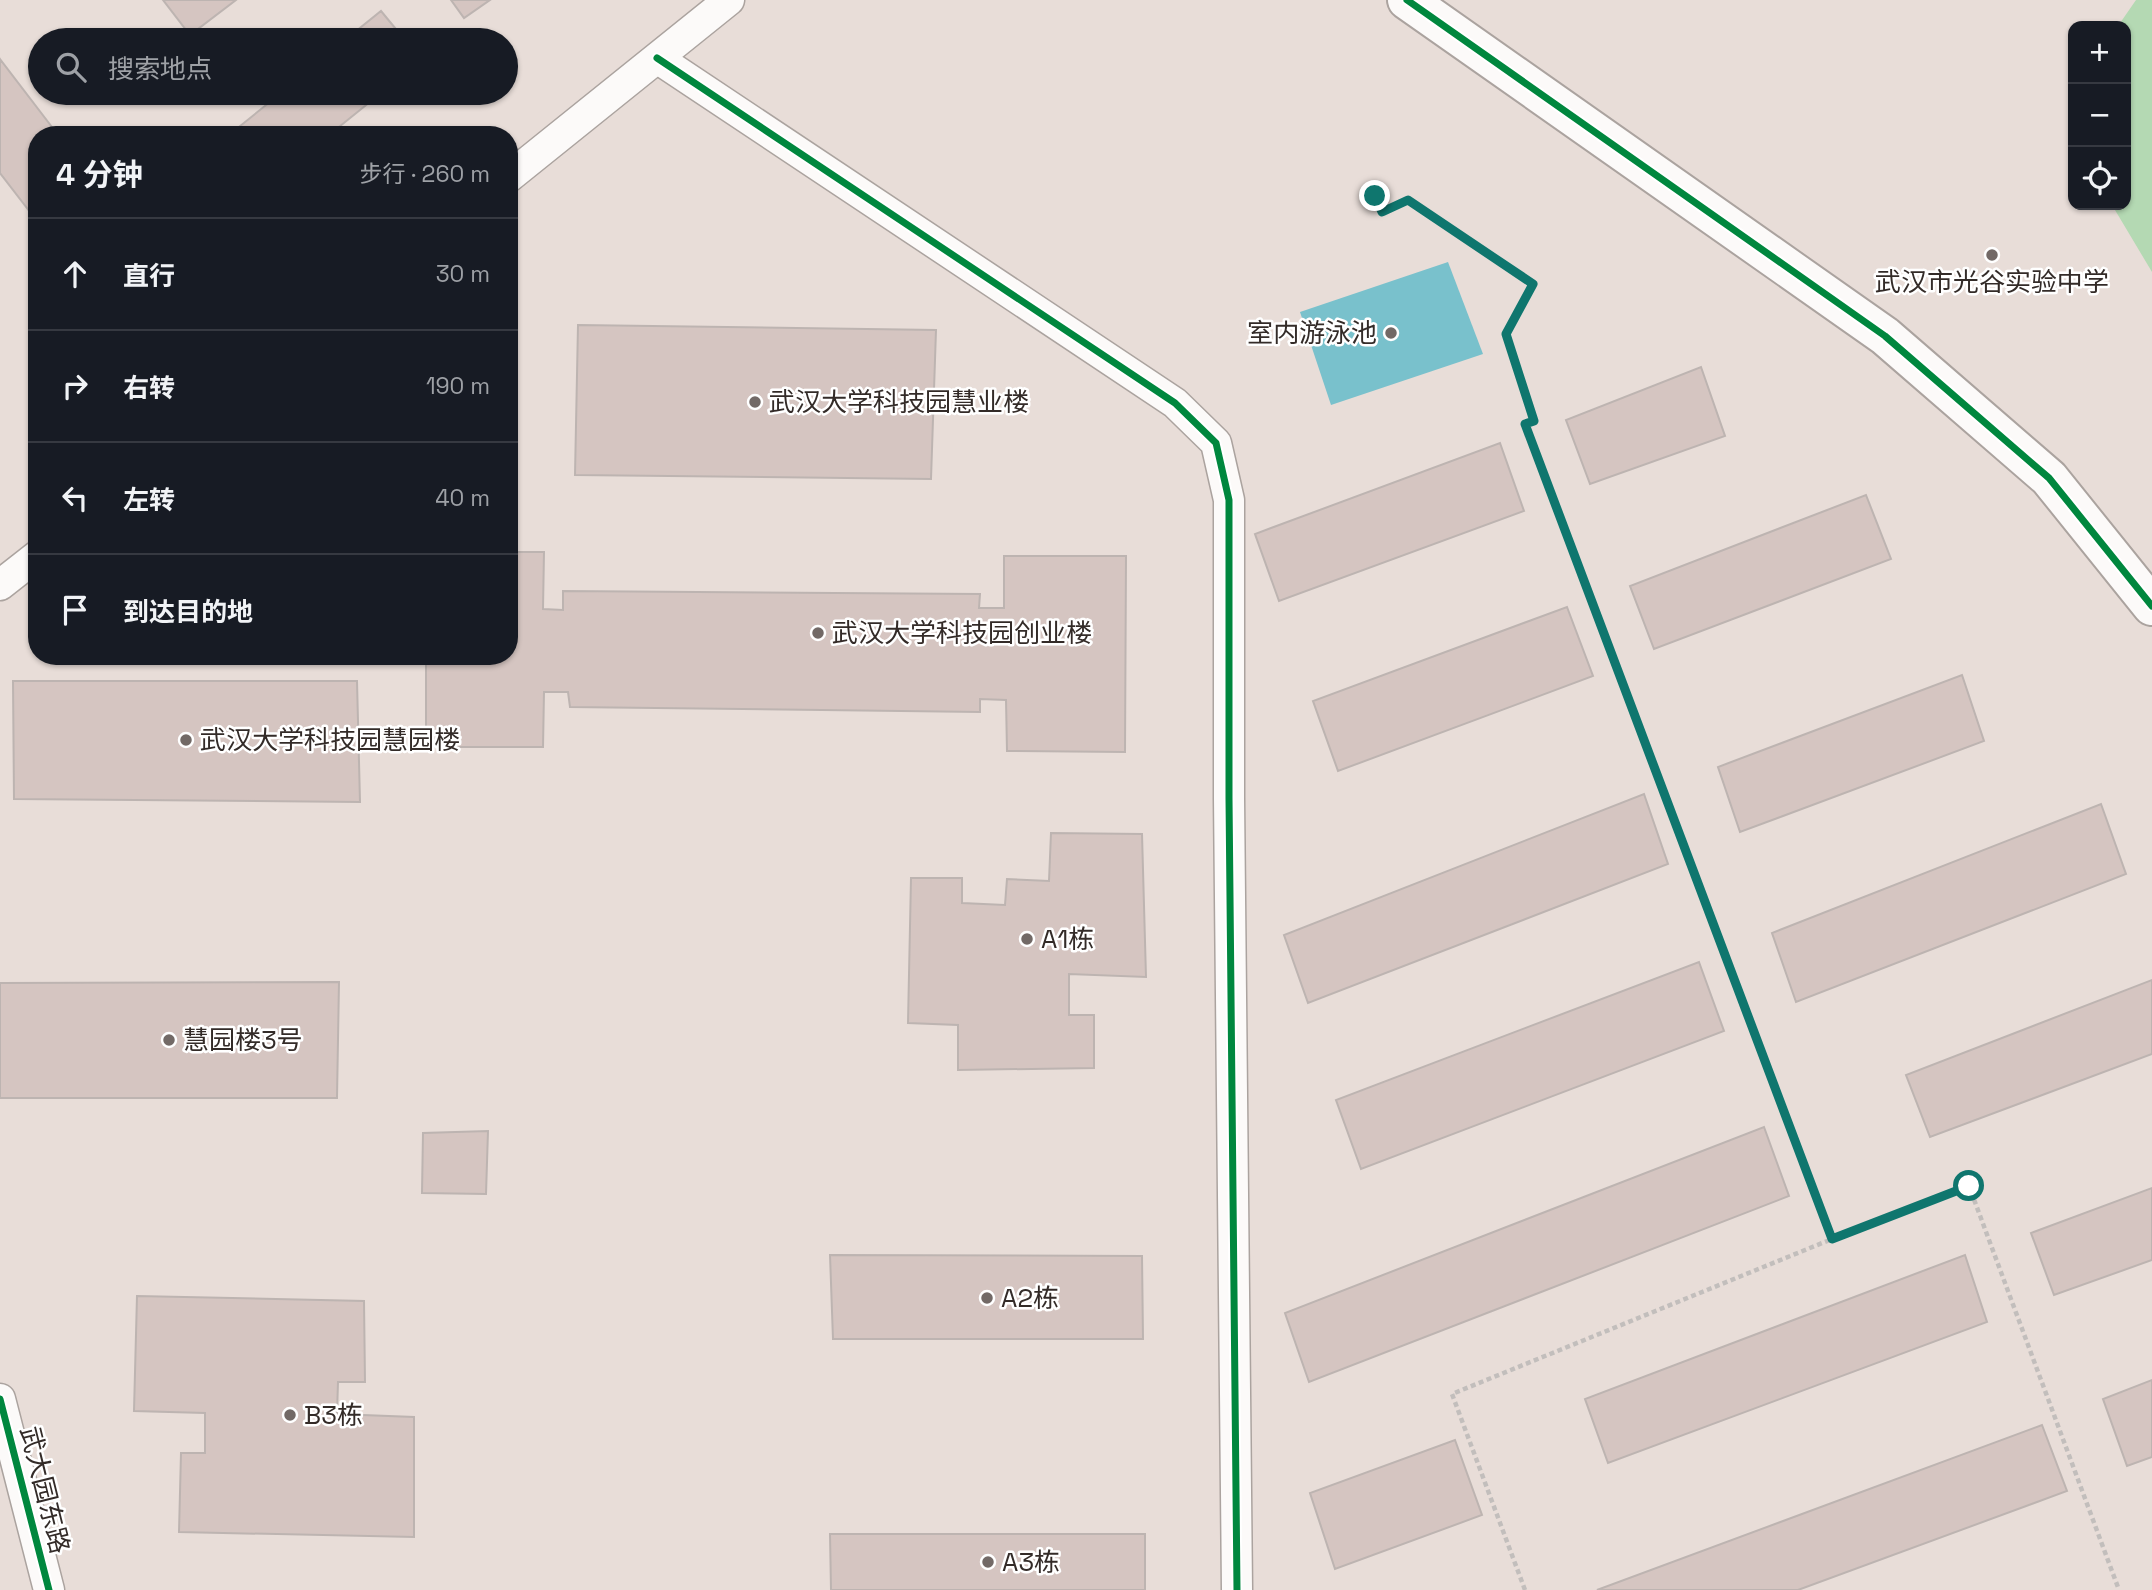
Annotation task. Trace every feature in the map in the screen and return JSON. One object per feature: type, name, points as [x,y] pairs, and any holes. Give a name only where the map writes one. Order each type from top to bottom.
[{"type":"street","points":[[518,170],[729,0]]},
{"type":"street","points":[[1407,0],[1885,336],[2049,478],[2152,606]]},
{"type":"street","points":[[657,58],[1175,403],[1216,443],[1229,500],[1229,797],[1237,1590]]},
{"type":"street","points":[[0,585],[28,563]]},
{"type":"street","name":"武大园东路","points":[[0,1399],[49,1590]]},
{"type":"path","points":[[1375,196],[1382,212],[1408,200],[1533,284],[1506,334],[1534,421],[1525,424],[1832,1239]]},
{"type":"path","points":[[1525,1590],[1452,1394],[1969,1186],[2119,1590]]},
{"type":"green space","points":[[2136,0],[2152,0],[2152,272],[2115,210],[2131,210],[2131,21],[2121,21]]},
{"type":"water","name":"室内游泳池","points":[[1448,262],[1483,354],[1331,405],[1300,312]]},
{"type":"building","points":[[163,0],[236,0],[199,28],[185,28]]},
{"type":"building","points":[[451,0],[490,0],[464,18]]},
{"type":"building","points":[[381,11],[395,28],[360,28]]},
{"type":"building","points":[[0,59],[28,96],[28,105],[35,105],[51,126],[28,126],[28,209],[0,173]]},
{"type":"building","points":[[266,105],[366,105],[340,126],[240,126]]},
{"type":"building","name":"武汉大学科技园慧业楼","points":[[578,325],[936,330],[931,479],[575,475]]},
{"type":"building","points":[[1701,367],[1725,436],[1590,484],[1566,420]]},
{"type":"building","points":[[1500,443],[1524,511],[1279,601],[1255,534]]},
{"type":"building","points":[[1866,495],[1891,559],[1654,649],[1630,586]]},
{"type":"building","name":"武汉大学科技园创业楼","points":[[518,552],[544,552],[543,609],[563,610],[563,591],[980,594],[979,608],[1004,608],[1004,556],[1126,556],[1125,752],[1007,751],[1006,700],[980,699],[980,712],[570,707],[568,692],[544,692],[543,747],[426,747],[426,665],[518,665]]},
{"type":"building","points":[[1567,607],[1593,676],[1338,771],[1313,701]]},
{"type":"building","points":[[1962,675],[1984,741],[1740,832],[1718,767]]},
{"type":"building","name":"武汉大学科技园慧园楼","points":[[13,681],[357,681],[360,802],[14,799]]},
{"type":"building","points":[[1644,794],[1668,864],[1308,1003],[1284,935]]},
{"type":"building","points":[[2101,804],[2126,874],[1796,1002],[1772,933]]},
{"type":"building","name":"A1栋","points":[[1051,833],[1142,834],[1146,977],[1069,974],[1069,1015],[1094,1015],[1094,1068],[958,1070],[958,1025],[908,1023],[911,878],[962,878],[962,903],[1005,905],[1007,879],[1049,881]]},
{"type":"building","points":[[1699,962],[1724,1031],[1361,1169],[1336,1100]]},
{"type":"building","points":[[2152,980],[2152,1054],[1930,1137],[1906,1075]]},
{"type":"building","name":"慧园楼3号","points":[[339,982],[337,1098],[0,1098],[0,983]]},
{"type":"building","points":[[1764,1127],[1789,1196],[1309,1382],[1285,1313]]},
{"type":"building","points":[[488,1131],[486,1194],[422,1193],[423,1133]]},
{"type":"building","points":[[2152,1188],[2152,1260],[2054,1295],[2031,1233]]},
{"type":"building","name":"A2栋","points":[[830,1255],[1142,1256],[1143,1339],[833,1339]]},
{"type":"building","points":[[1965,1255],[1987,1322],[1608,1463],[1585,1399]]},
{"type":"building","name":"B3栋","points":[[137,1296],[364,1301],[365,1382],[338,1382],[337,1414],[414,1417],[414,1537],[179,1532],[181,1453],[205,1453],[205,1413],[134,1411]]},
{"type":"building","points":[[2152,1380],[2152,1457],[2127,1466],[2103,1399]]},
{"type":"building","points":[[2042,1425],[2067,1491],[1798,1590],[1597,1590]]},
{"type":"building","points":[[1455,1440],[1482,1515],[1335,1569],[1310,1493]]},
{"type":"building","name":"A3栋","points":[[830,1534],[1145,1534],[1145,1590],[831,1590]]},
{"type":"cycle path","points":[[1407,0],[1885,336],[2049,478],[2152,606]]},
{"type":"cycle path","points":[[657,58],[1175,403],[1216,443],[1229,500],[1229,798],[1237,1590]]},
{"type":"cycle path","points":[[0,1399],[49,1590]]},
{"type":"place","name":"武汉市光谷实验中学","points":[[1992,255]]},
{"type":"place","name":"室内游泳池","points":[[1391,333]]},
{"type":"place","name":"武汉大学科技园慧业楼","points":[[755,402]]},
{"type":"place","name":"武汉大学科技园创业楼","points":[[818,633]]},
{"type":"place","name":"武汉大学科技园慧园楼","points":[[186,740]]},
{"type":"place","name":"A1栋","points":[[1027,939]]},
{"type":"place","name":"慧园楼3号","points":[[169,1040]]},
{"type":"place","name":"A2栋","points":[[987,1298]]},
{"type":"place","name":"B3栋","points":[[290,1415]]},
{"type":"place","name":"A3栋","points":[[988,1562]]},
{"type":"route","points":[[1375,196],[1382,212],[1408,200],[1533,284],[1506,334],[1534,421],[1525,424],[1832,1239],[1969,1186]]}]
